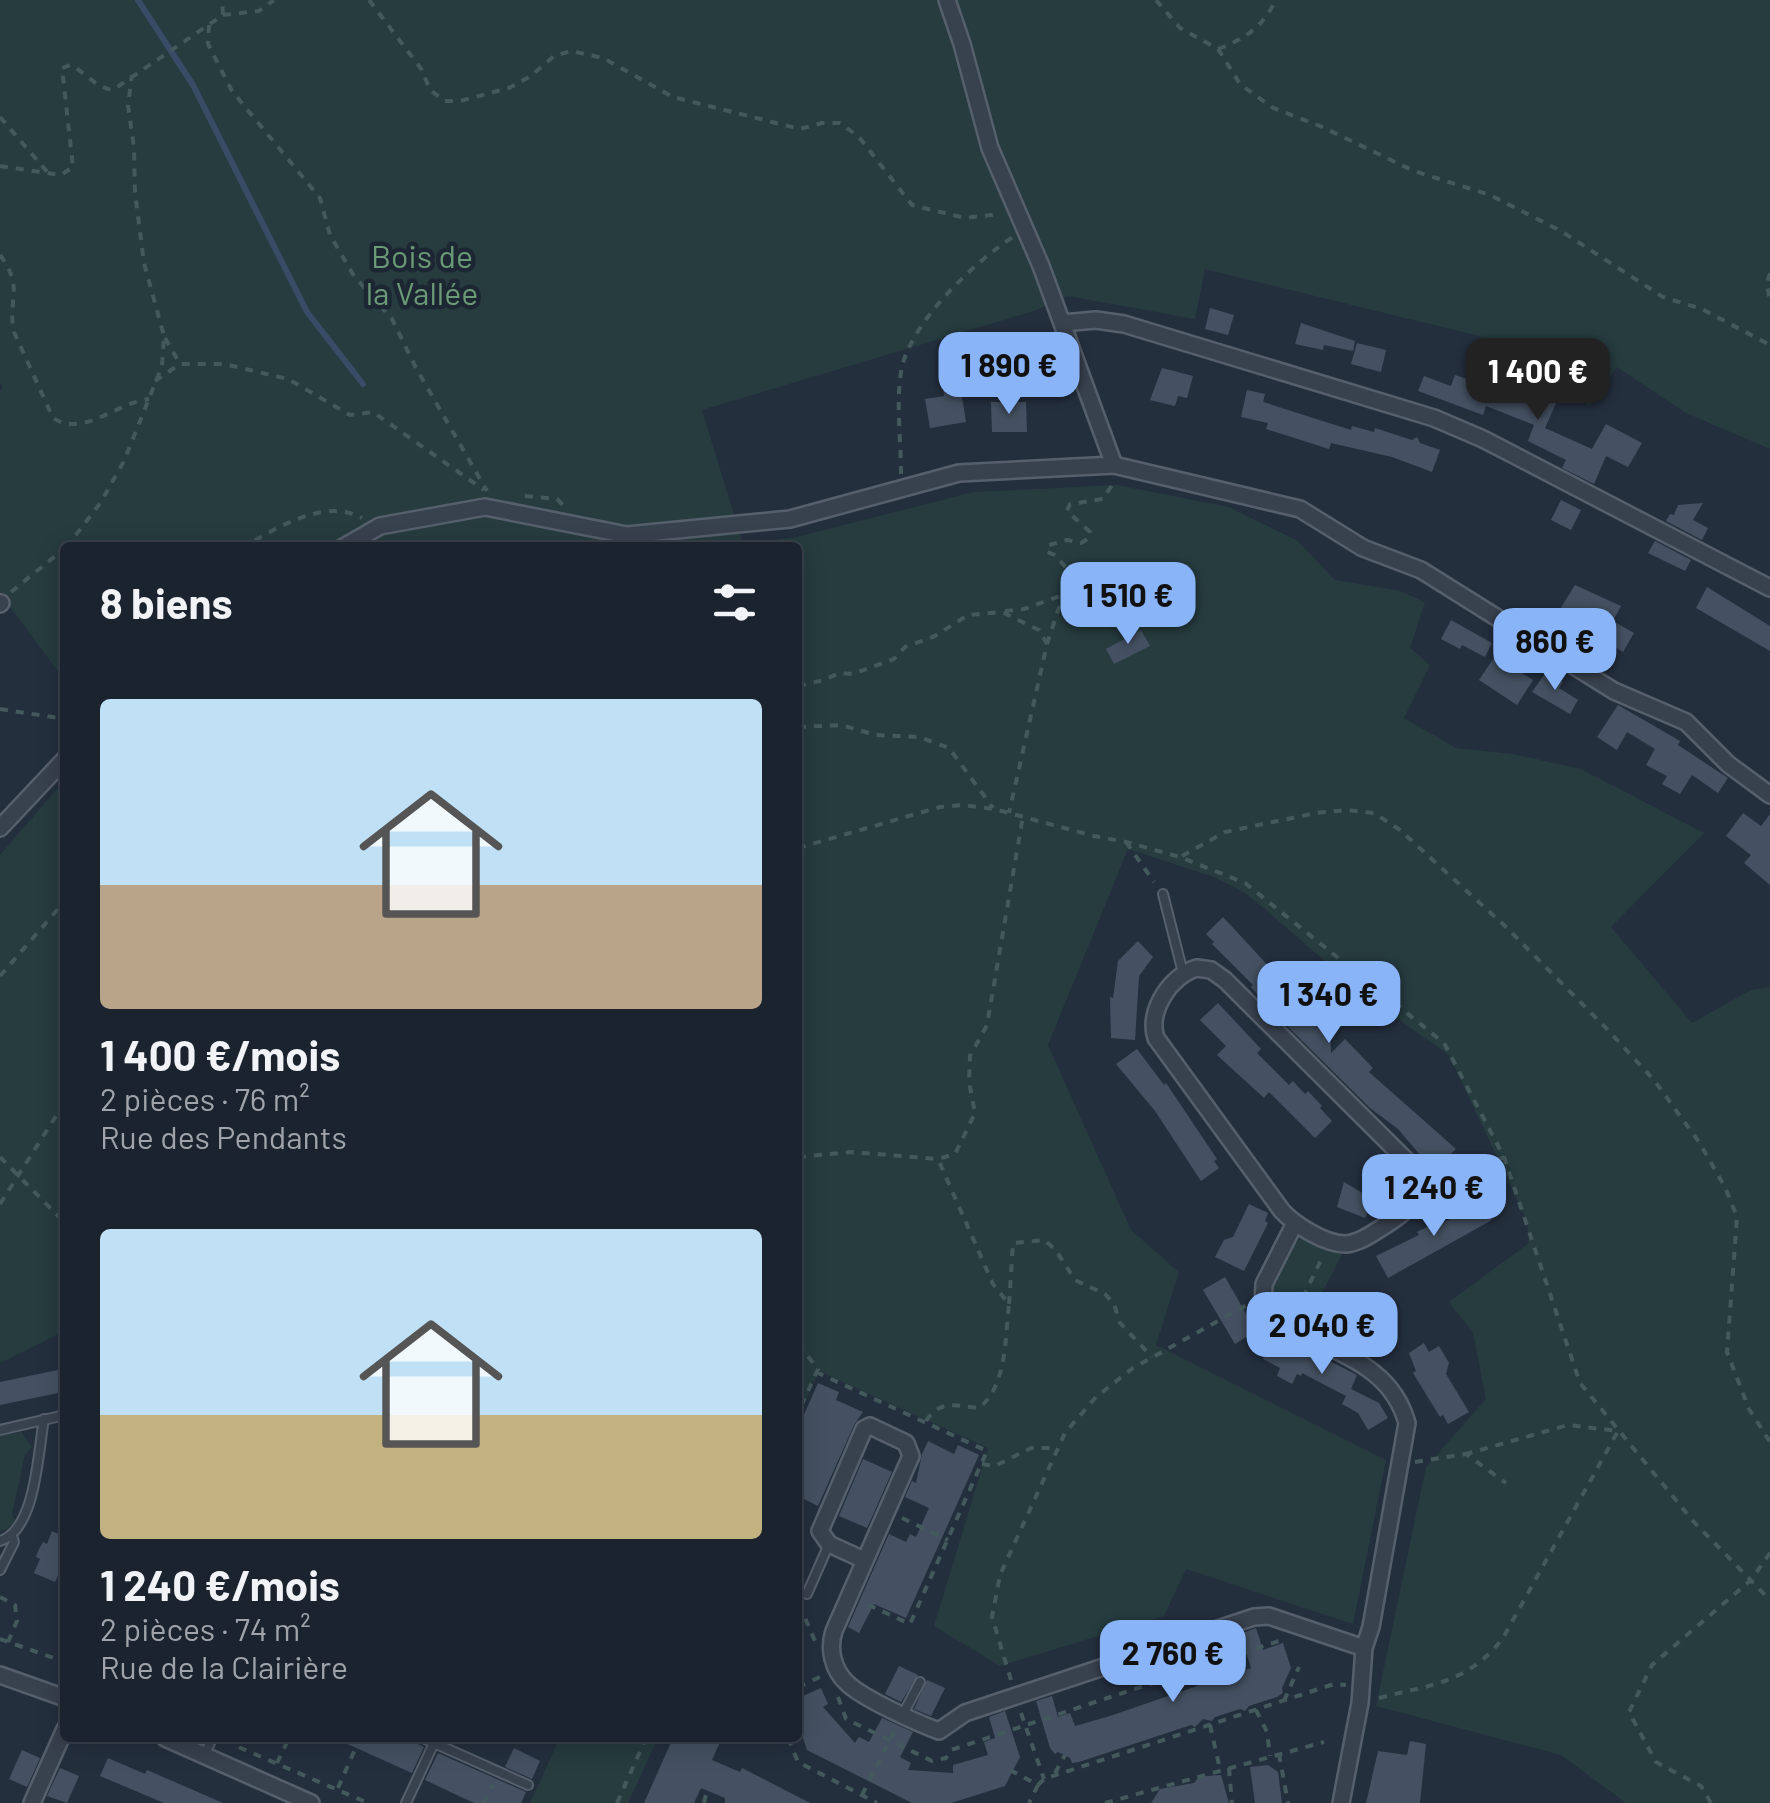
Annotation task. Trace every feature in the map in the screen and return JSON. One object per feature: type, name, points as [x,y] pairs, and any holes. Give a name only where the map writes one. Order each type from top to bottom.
[{"type":"street","points":[[947,0],[990,148],[1027,232],[1115,471]]},
{"type":"street","points":[[1062,323],[1096,320],[1124,324],[1434,418],[1484,439],[1770,588]]},
{"type":"street","points":[[352,542],[380,526],[485,507],[627,535],[790,519],[959,473],[1115,471],[1300,509],[1364,548],[1421,570],[1614,690],[1686,722],[1728,764],[1770,795]]},
{"type":"street","points":[[0,828],[60,764]]},
{"type":"street","points":[[1205,968],[1225,980],[1405,1159],[1416,1176],[1415,1198],[1405,1213],[1368,1237],[1346,1244],[1295,1223],[1276,1203],[1156,1038],[1153,1022],[1158,1007],[1176,978],[1205,968]]},
{"type":"street","points":[[1415,1198],[1427,1199],[1463,1179]]},
{"type":"street","points":[[1295,1223],[1264,1284],[1261,1299],[1270,1314],[1289,1327],[1376,1372],[1405,1416],[1405,1442],[1364,1648],[1341,1803]]},
{"type":"street","points":[[864,1560],[829,1544],[820,1527],[867,1426],[875,1426],[906,1442],[912,1451],[831,1641],[837,1669],[849,1686],[939,1732],[964,1712],[1254,1617],[1269,1616],[1364,1648]]},
{"type":"street","points":[[0,1676],[60,1696]]},
{"type":"street","points":[[32,1803],[60,1741]]},
{"type":"street","points":[[174,1742],[312,1803]]},
{"type":"lane","points":[[1163,894],[1183,973]]},
{"type":"lane","points":[[0,1430],[60,1416]]},
{"type":"lane","points":[[0,1540],[12,1536],[31,1500],[44,1419]]},
{"type":"lane","points":[[0,1570],[14,1542],[12,1536]]},
{"type":"lane","points":[[807,1594],[829,1544]]},
{"type":"lane","points":[[902,1714],[920,1682]]},
{"type":"lane","points":[[205,1756],[210,1742]]},
{"type":"lane","points":[[406,1803],[434,1742],[528,1785]]},
{"type":"path","points":[[222,0],[223,15]]},
{"type":"path","points":[[0,166],[62,175],[73,167],[62,68],[70,65],[83,70],[101,88],[112,90],[223,15],[259,11],[274,0]]},
{"type":"path","points":[[369,0],[422,70],[430,90],[445,101],[509,88],[554,56],[571,51],[603,58],[672,97],[800,130],[822,123],[840,123],[859,137],[912,205],[965,218],[1018,212]]},
{"type":"path","points":[[1156,0],[1180,28],[1218,49],[1240,84],[1273,108],[1414,171],[1490,195],[1561,230],[1663,296],[1702,310],[1767,344],[1770,334]]},
{"type":"path","points":[[1218,49],[1242,40],[1261,26],[1276,0]]},
{"type":"path","points":[[155,381],[180,364],[224,364],[288,379],[350,415],[373,412],[487,492],[392,319],[354,276],[330,235],[320,198],[232,91],[208,44],[209,25]]},
{"type":"path","points":[[132,76],[128,106],[144,264],[164,336],[180,364]]},
{"type":"path","points":[[0,117],[49,174]]},
{"type":"path","points":[[902,488],[901,372],[914,337],[971,269],[1011,238],[1027,232]]},
{"type":"path","points":[[0,255],[14,278],[14,332],[53,418],[68,424],[80,423],[149,399]]},
{"type":"path","points":[[1770,273],[1770,303]]},
{"type":"path","points":[[70,542],[101,502],[124,461],[162,366],[164,336]]},
{"type":"path","points":[[802,685],[840,672],[854,674],[894,659],[905,647],[968,616],[1024,608],[1077,591],[1080,584],[1055,555],[1046,552],[1049,545],[1067,540],[1081,543],[1090,538],[1090,532],[1067,511],[1070,504],[1103,499],[1113,487],[1115,471]]},
{"type":"path","points":[[522,496],[557,499],[578,525]]},
{"type":"path","points":[[254,542],[306,516],[347,510],[380,526]]},
{"type":"path","points":[[0,604],[60,552]]},
{"type":"path","points":[[1009,813],[1047,644],[1063,595]]},
{"type":"path","points":[[1002,612],[1039,630],[1047,644]]},
{"type":"path","points":[[0,709],[60,719]]},
{"type":"path","points":[[802,728],[841,725],[876,736],[919,736],[949,748],[994,809]]},
{"type":"path","points":[[1180,857],[1225,832],[1278,819],[1348,810],[1374,813],[1400,830],[1505,926],[1654,1080],[1699,1142],[1725,1187],[1737,1217],[1727,1352],[1749,1409],[1770,1442]]},
{"type":"path","points":[[802,1157],[852,1152],[938,1159],[954,1154],[965,1138],[976,1113],[969,1082],[970,1056],[987,1025],[1023,816]]},
{"type":"path","points":[[1126,842],[1163,894]]},
{"type":"path","points":[[0,976],[60,907]]},
{"type":"path","points":[[0,1204],[60,1110]]},
{"type":"path","points":[[0,1157],[60,1218]]},
{"type":"path","points":[[1463,1179],[1504,1157]]},
{"type":"path","points":[[938,1159],[993,1284],[1009,1304]]},
{"type":"path","points":[[925,1422],[933,1410],[946,1404],[979,1408],[990,1400],[998,1384],[1009,1304],[1012,1243],[1044,1240],[1055,1249],[1075,1280],[1105,1294],[1114,1304],[1120,1322],[1152,1357]]},
{"type":"path","points":[[1289,1327],[1305,1288],[1332,1241]]},
{"type":"path","points":[[1044,1779],[992,1617],[1000,1576],[1057,1448],[1096,1396],[1152,1357],[1261,1299]]},
{"type":"path","points":[[802,1349],[818,1369],[802,1404]]},
{"type":"path","points":[[816,1372],[987,1451],[910,1624],[848,1596]]},
{"type":"path","points":[[1029,1803],[1044,1779],[1334,1684],[1360,1694],[1455,1678],[1476,1668],[1504,1638],[1618,1430],[1568,1425],[1466,1454],[1400,1464]]},
{"type":"path","points":[[981,1464],[995,1466],[1031,1448],[1057,1448]]},
{"type":"path","points":[[1466,1454],[1506,1483]]},
{"type":"path","points":[[886,1510],[948,1540]]},
{"type":"path","points":[[1711,1803],[1700,1786],[1656,1762],[1628,1712],[1652,1665],[1751,1580],[1770,1553]]},
{"type":"path","points":[[1751,1580],[1770,1600]]},
{"type":"path","points":[[0,1597],[15,1605],[17,1621],[8,1642]]},
{"type":"path","points":[[0,1638],[60,1660]]},
{"type":"path","points":[[1284,1700],[1300,1666]]},
{"type":"path","points":[[802,1685],[837,1669]]},
{"type":"path","points":[[1256,1710],[1267,1732],[1270,1756]]},
{"type":"path","points":[[862,1794],[902,1714]]},
{"type":"path","points":[[1210,1725],[1220,1770]]},
{"type":"path","points":[[231,1742],[368,1803]]},
{"type":"path","points":[[277,1764],[287,1742]]},
{"type":"path","points":[[338,1790],[358,1742]]},
{"type":"path","points":[[617,1803],[644,1742]]},
{"type":"path","points":[[790,1742],[798,1762],[877,1803]]},
{"type":"path","points":[[1105,1803],[1324,1742]]},
{"type":"path","points":[[1279,1754],[1288,1803]]},
{"type":"path","points":[[1054,1776],[1064,1755]]},
{"type":"path","points":[[1229,1768],[1232,1803]]},
{"type":"path","points":[[1010,1770],[1038,1784]]},
{"type":"path","points":[[484,1803],[500,1772]]},
{"type":"path","points":[[704,1803],[707,1790]]},
{"type":"green space","name":"Bois de la Vallée","points":[[0,0],[1770,0],[1770,449],[1686,413],[1617,367],[1590,406],[1479,336],[1205,269],[1195,319],[1068,296],[1034,311],[702,410],[742,542],[60,542],[60,674],[0,593]]},
{"type":"green space","name":"Bois de la Vallée","points":[[1117,485],[1229,507],[1298,541],[1335,580],[1400,591],[1425,602],[1410,648],[1430,665],[1404,718],[1456,748],[1513,754],[1581,769],[1704,833],[1611,927],[1692,1023],[1751,990],[1770,987],[1770,1803],[1626,1803],[1561,1755],[1376,1706],[1426,1467],[1486,1399],[1473,1333],[1449,1302],[1529,1243],[1527,1221],[1449,1055],[1367,997],[1247,894],[1214,877],[1128,849],[1048,1045],[1131,1230],[1179,1272],[1156,1345],[1386,1460],[1353,1624],[1186,1569],[1164,1616],[1000,1666],[934,1626],[988,1448],[819,1371],[802,1409],[802,542],[758,542],[797,537],[973,492]]},
{"type":"green space","points":[[60,786],[60,1333],[0,1363],[0,855]]},
{"type":"green space","points":[[1307,1234],[1344,1251],[1308,1320],[1280,1313],[1271,1302],[1270,1293],[1281,1263]]},
{"type":"green space","points":[[21,1432],[32,1447],[25,1455],[12,1514],[15,1520],[0,1532],[0,1436]]},
{"type":"green space","points":[[558,1742],[656,1742],[628,1803],[530,1803]]},
{"type":"building","points":[[1210,308],[1234,315],[1228,335],[1205,329]]},
{"type":"building","points":[[1301,323],[1355,341],[1353,351],[1295,344]]},
{"type":"building","points":[[1357,343],[1386,350],[1381,372],[1351,364]]},
{"type":"building","points":[[956,360],[966,422],[930,428],[925,399],[944,396],[940,363]]},
{"type":"building","points":[[1162,368],[1193,376],[1187,398],[1178,396],[1175,406],[1150,400]]},
{"type":"building","points":[[1455,375],[1522,397],[1528,382],[1560,394],[1545,428],[1592,449],[1606,424],[1642,443],[1628,467],[1606,456],[1594,484],[1562,468],[1566,460],[1528,441],[1534,425],[1486,406],[1483,415],[1418,391],[1424,376],[1451,386]]},
{"type":"building","points":[[1247,390],[1265,394],[1263,402],[1351,430],[1352,426],[1374,432],[1375,428],[1412,440],[1417,437],[1420,443],[1440,450],[1432,472],[1392,457],[1331,443],[1329,449],[1266,429],[1268,423],[1241,417]]},
{"type":"building","points":[[991,402],[1026,402],[1027,432],[992,432]]},
{"type":"building","points":[[1561,500],[1581,510],[1571,530],[1551,520]]},
{"type":"building","points":[[1703,503],[1693,520],[1708,528],[1702,540],[1666,521],[1678,505]]},
{"type":"building","points":[[1655,541],[1691,560],[1685,571],[1648,553]]},
{"type":"building","points":[[1575,585],[1621,606],[1613,621],[1634,633],[1623,652],[1595,636],[1584,652],[1578,653],[1543,630]]},
{"type":"building","points":[[1707,587],[1770,626],[1770,651],[1696,608]]},
{"type":"building","points":[[1451,620],[1492,643],[1485,657],[1441,639]]},
{"type":"building","points":[[1141,630],[1150,646],[1114,664],[1106,649]]},
{"type":"building","points":[[1495,656],[1533,680],[1517,705],[1479,680]]},
{"type":"building","points":[[1546,672],[1563,682],[1559,688],[1578,700],[1570,714],[1532,692]]},
{"type":"building","points":[[1618,705],[1680,741],[1678,745],[1728,778],[1718,793],[1692,775],[1680,794],[1662,784],[1667,776],[1646,765],[1655,749],[1627,732],[1617,750],[1597,737]]},
{"type":"building","points":[[1743,813],[1761,826],[1770,814],[1770,885],[1744,863],[1751,855],[1726,836]]},
{"type":"building","points":[[1223,917],[1276,974],[1273,976],[1288,991],[1285,994],[1306,1013],[1314,1017],[1318,1013],[1330,1024],[1331,1053],[1345,1039],[1373,1068],[1369,1072],[1456,1149],[1436,1168],[1264,1003],[1253,985],[1212,944],[1206,934]]},
{"type":"building","points":[[1138,941],[1153,957],[1139,976],[1135,1040],[1111,1038],[1110,997],[1113,998],[1118,961]]},
{"type":"building","points":[[1218,1003],[1261,1049],[1257,1053],[1289,1085],[1293,1081],[1322,1106],[1332,1121],[1315,1138],[1269,1092],[1264,1098],[1217,1055],[1226,1046],[1200,1020]]},
{"type":"building","points":[[1137,1049],[1166,1083],[1217,1159],[1214,1161],[1219,1168],[1201,1181],[1155,1111],[1116,1064]]},
{"type":"building","points":[[1344,1182],[1374,1200],[1365,1218],[1337,1207]]},
{"type":"building","points":[[1482,1200],[1492,1220],[1388,1278],[1376,1256],[1461,1213],[1459,1209],[1473,1201],[1475,1204]]},
{"type":"building","points":[[1249,1204],[1268,1213],[1268,1223],[1244,1271],[1215,1257],[1224,1240],[1233,1237]]},
{"type":"building","points":[[1225,1277],[1256,1331],[1235,1344],[1203,1290]]},
{"type":"building","points":[[1344,1312],[1381,1330],[1367,1355],[1333,1336]]},
{"type":"building","points":[[1275,1333],[1357,1375],[1351,1389],[1379,1403],[1388,1418],[1368,1430],[1358,1413],[1342,1404],[1346,1396],[1302,1373],[1297,1374],[1292,1384],[1277,1376],[1280,1368],[1263,1359]]},
{"type":"building","points":[[1424,1343],[1429,1352],[1439,1346],[1449,1363],[1446,1374],[1469,1412],[1448,1424],[1413,1373],[1416,1371],[1409,1353]]},
{"type":"building","points":[[58,1370],[60,1393],[0,1405],[0,1382]]},
{"type":"building","points":[[818,1383],[839,1392],[836,1400],[863,1412],[818,1506],[802,1498],[802,1419]]},
{"type":"building","points":[[928,1441],[954,1454],[958,1445],[979,1455],[906,1618],[874,1604],[859,1633],[848,1627],[889,1534],[906,1542],[910,1534],[916,1537],[929,1508],[905,1497],[912,1481],[916,1483]]},
{"type":"building","points":[[863,1459],[892,1472],[867,1528],[839,1516]]},
{"type":"building","points":[[52,1531],[60,1535],[60,1571],[55,1582],[34,1573],[40,1559],[36,1557],[39,1549],[43,1542],[47,1544]]},
{"type":"building","points":[[1256,1628],[1263,1650],[1283,1643],[1291,1668],[1283,1693],[1277,1697],[1245,1711],[1240,1709],[1212,1721],[1203,1719],[1195,1727],[1191,1725],[1079,1762],[1072,1763],[1070,1758],[1055,1754],[1050,1748],[1036,1701],[1052,1696],[1058,1717],[1070,1713],[1075,1726],[1110,1716],[1197,1686],[1186,1652],[1202,1646],[1214,1680],[1251,1668],[1240,1634]]},
{"type":"building","points":[[899,1666],[918,1675],[901,1702],[885,1694]]},
{"type":"building","points":[[927,1680],[945,1688],[931,1716],[914,1709]]},
{"type":"building","points":[[821,1688],[828,1704],[823,1707],[855,1743],[859,1737],[869,1742],[882,1718],[913,1732],[900,1757],[911,1763],[908,1770],[953,1773],[953,1765],[988,1755],[984,1742],[995,1738],[989,1717],[1005,1711],[1020,1757],[1005,1786],[951,1803],[912,1803],[807,1750],[802,1735],[802,1696]]},
{"type":"building","points":[[1410,1741],[1426,1744],[1420,1803],[1366,1803],[1378,1751],[1407,1755]]},
{"type":"building","points":[[343,1742],[414,1742],[424,1747],[412,1773]]},
{"type":"building","points":[[671,1742],[720,1742],[712,1760],[740,1772],[742,1768],[810,1803],[725,1803],[725,1798],[701,1788],[694,1803],[644,1803]]},
{"type":"building","points":[[514,1748],[540,1761],[532,1779],[505,1767]]},
{"type":"building","points":[[22,1750],[40,1758],[27,1787],[9,1779]]},
{"type":"building","points":[[438,1753],[526,1792],[521,1803],[474,1803],[425,1780]]},
{"type":"building","points":[[108,1758],[145,1774],[147,1770],[223,1803],[164,1803],[100,1776]]},
{"type":"building","points":[[1268,1765],[1278,1772],[1282,1803],[1255,1803],[1250,1767]]},
{"type":"building","points":[[60,1768],[79,1776],[67,1803],[47,1796]]},
{"type":"building","points":[[1221,1775],[1229,1803],[1151,1803],[1160,1789]]},
{"type":"waterway","points":[[138,0],[193,85],[307,312],[363,384]]}]
